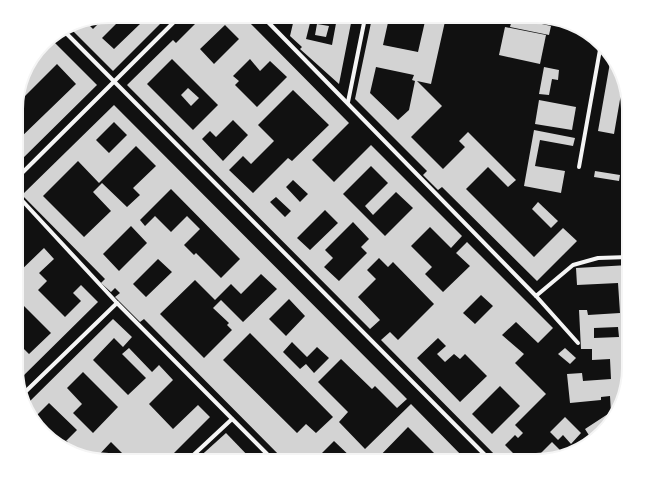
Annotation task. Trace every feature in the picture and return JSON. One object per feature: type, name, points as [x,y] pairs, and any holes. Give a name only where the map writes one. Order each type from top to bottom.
[{"type":"street","points":[[23,172],[173,23]]},
{"type":"street","points":[[269,23],[348,102],[536,296],[578,342]]},
{"type":"street","points":[[348,102],[364,23]]},
{"type":"street","points":[[67,34],[485,454]]},
{"type":"street","points":[[579,168],[600,51]]},
{"type":"street","points":[[23,201],[117,303],[267,454]]},
{"type":"street","points":[[536,296],[574,265],[585,260],[622,256]]},
{"type":"street","points":[[26,391],[117,303]]},
{"type":"street","points":[[194,454],[232,419]]},
{"type":"building","points":[[117,23],[102,38],[114,49],[140,24],[139,23],[161,23],[113,71],[73,31],[90,26],[93,29],[98,24]]},
{"type":"building","points":[[196,23],[250,23],[349,123],[312,160],[334,182],[371,145],[462,236],[451,248],[430,227],[411,246],[432,267],[425,274],[443,292],[470,266],[456,253],[467,242],[553,328],[538,343],[516,322],[502,335],[524,354],[515,363],[546,394],[515,425],[523,433],[518,438],[515,435],[505,445],[514,454],[494,454],[381,340],[390,332],[398,340],[434,304],[393,262],[388,267],[379,258],[367,270],[376,279],[358,297],[380,320],[370,329],[127,85],[173,40],[176,43]],"holes":[[[225,25],[239,39],[214,64],[200,49]],[[172,59],[218,105],[193,130],[147,84]],[[250,59],[260,71],[270,61],[287,77],[257,107],[235,85],[239,81],[233,76]],[[293,90],[329,125],[292,161],[288,158],[253,193],[229,170],[243,156],[251,164],[274,141],[258,125]],[[233,120],[248,135],[223,161],[202,139],[210,131],[216,137]],[[371,166],[388,183],[365,206],[373,215],[396,192],[413,208],[385,236],[343,194]],[[293,180],[308,194],[300,202],[286,187]],[[276,197],[291,211],[285,217],[270,202]],[[325,210],[338,223],[310,250],[297,238]],[[353,222],[369,239],[361,247],[367,253],[339,281],[324,267],[333,258],[325,250]],[[481,295],[493,306],[475,324],[463,313]],[[438,338],[446,346],[437,354],[445,362],[454,354],[460,359],[465,354],[487,376],[460,402],[417,358]],[[500,386],[520,406],[492,434],[472,414]]]},
{"type":"building","points":[[293,23],[310,23],[306,39],[332,45],[336,23],[351,23],[339,84],[300,49],[302,47],[290,36]]},
{"type":"building","points":[[371,23],[388,23],[383,45],[418,52],[425,23],[445,23],[431,84],[417,81],[442,106],[411,137],[443,169],[465,147],[459,141],[468,132],[516,180],[508,187],[488,167],[466,189],[534,257],[563,228],[577,241],[537,281],[442,187],[438,190],[423,175],[427,171],[355,99]],"holes":[[[376,67],[414,75],[412,80],[415,81],[409,110],[398,120],[370,93]]]},
{"type":"building","points":[[511,23],[537,23],[551,26],[549,35],[510,27]]},
{"type":"building","points":[[317,24],[329,26],[326,37],[315,35]]},
{"type":"building","points":[[505,27],[546,35],[540,64],[499,55]]},
{"type":"building","points":[[54,42],[97,85],[23,158],[23,135],[76,84],[57,64],[24,97],[32,71],[48,48]]},
{"type":"building","points":[[610,65],[617,81],[621,96],[614,134],[598,131]]},
{"type":"building","points":[[544,67],[559,70],[558,80],[552,79],[549,95],[539,94]]},
{"type":"building","points":[[188,88],[199,98],[191,106],[181,95]]},
{"type":"building","points":[[539,100],[576,107],[572,130],[535,124]]},
{"type":"building","points":[[114,105],[407,399],[397,408],[375,386],[372,389],[341,359],[318,382],[348,412],[339,422],[365,449],[411,404],[460,454],[435,454],[408,427],[382,454],[348,454],[334,441],[321,454],[278,454],[144,319],[140,322],[115,297],[120,293],[115,288],[111,292],[101,283],[105,279],[23,196],[23,194]],"holes":[[[114,122],[127,135],[109,153],[96,140]],[[136,146],[156,166],[133,188],[140,195],[127,207],[102,183],[93,192],[111,211],[84,237],[43,196],[78,161],[99,183]],[[171,189],[240,259],[221,278],[196,253],[194,255],[184,245],[200,229],[187,216],[171,232],[155,216],[145,226],[140,220]],[[131,226],[147,243],[119,271],[103,254]],[[158,259],[172,272],[146,297],[133,284]],[[261,274],[277,289],[243,322],[221,300],[213,308],[229,323],[227,325],[232,330],[204,358],[160,314],[195,280],[215,300],[231,284],[241,294]],[[289,299],[305,316],[286,336],[269,319]],[[250,333],[333,417],[316,433],[306,424],[297,433],[223,360]],[[292,342],[307,357],[317,347],[329,358],[314,373],[306,364],[300,369],[283,352]]]},
{"type":"building","points":[[534,130],[575,138],[573,146],[540,140],[535,166],[565,171],[561,193],[524,186]]},
{"type":"building","points":[[595,171],[620,175],[619,181],[594,177]]},
{"type":"building","points":[[538,202],[558,221],[551,228],[532,209]]},
{"type":"building","points":[[44,248],[54,259],[39,273],[47,281],[38,290],[65,317],[81,301],[73,293],[81,285],[98,302],[23,376],[23,348],[29,354],[51,333],[23,305],[23,268]]},
{"type":"building","points":[[622,265],[622,373],[617,396],[611,409],[610,396],[601,397],[601,400],[570,403],[567,374],[582,373],[583,381],[611,379],[610,359],[592,360],[592,349],[581,349],[579,310],[587,310],[588,315],[620,313],[618,283],[577,285],[576,268]],"holes":[[[618,327],[619,337],[594,338],[594,328]]]},
{"type":"building","points":[[113,319],[132,337],[123,347],[114,338],[93,360],[128,395],[146,378],[122,354],[129,348],[152,372],[159,365],[173,380],[149,404],[173,429],[198,405],[210,417],[173,454],[123,454],[111,442],[100,453],[81,449],[67,443],[66,441],[77,430],[49,403],[37,415],[30,401]],"holes":[[[83,372],[118,407],[93,433],[73,413],[82,404],[67,388]]]},
{"type":"building","points":[[565,348],[576,358],[570,364],[558,354]]},
{"type":"building","points":[[608,414],[597,429],[589,435],[585,429]]},
{"type":"building","points":[[565,417],[581,433],[571,444],[563,435],[558,440],[550,432]]},
{"type":"building","points":[[226,433],[246,454],[203,454]]},
{"type":"building","points":[[552,442],[560,450],[547,453],[540,454]]}]
